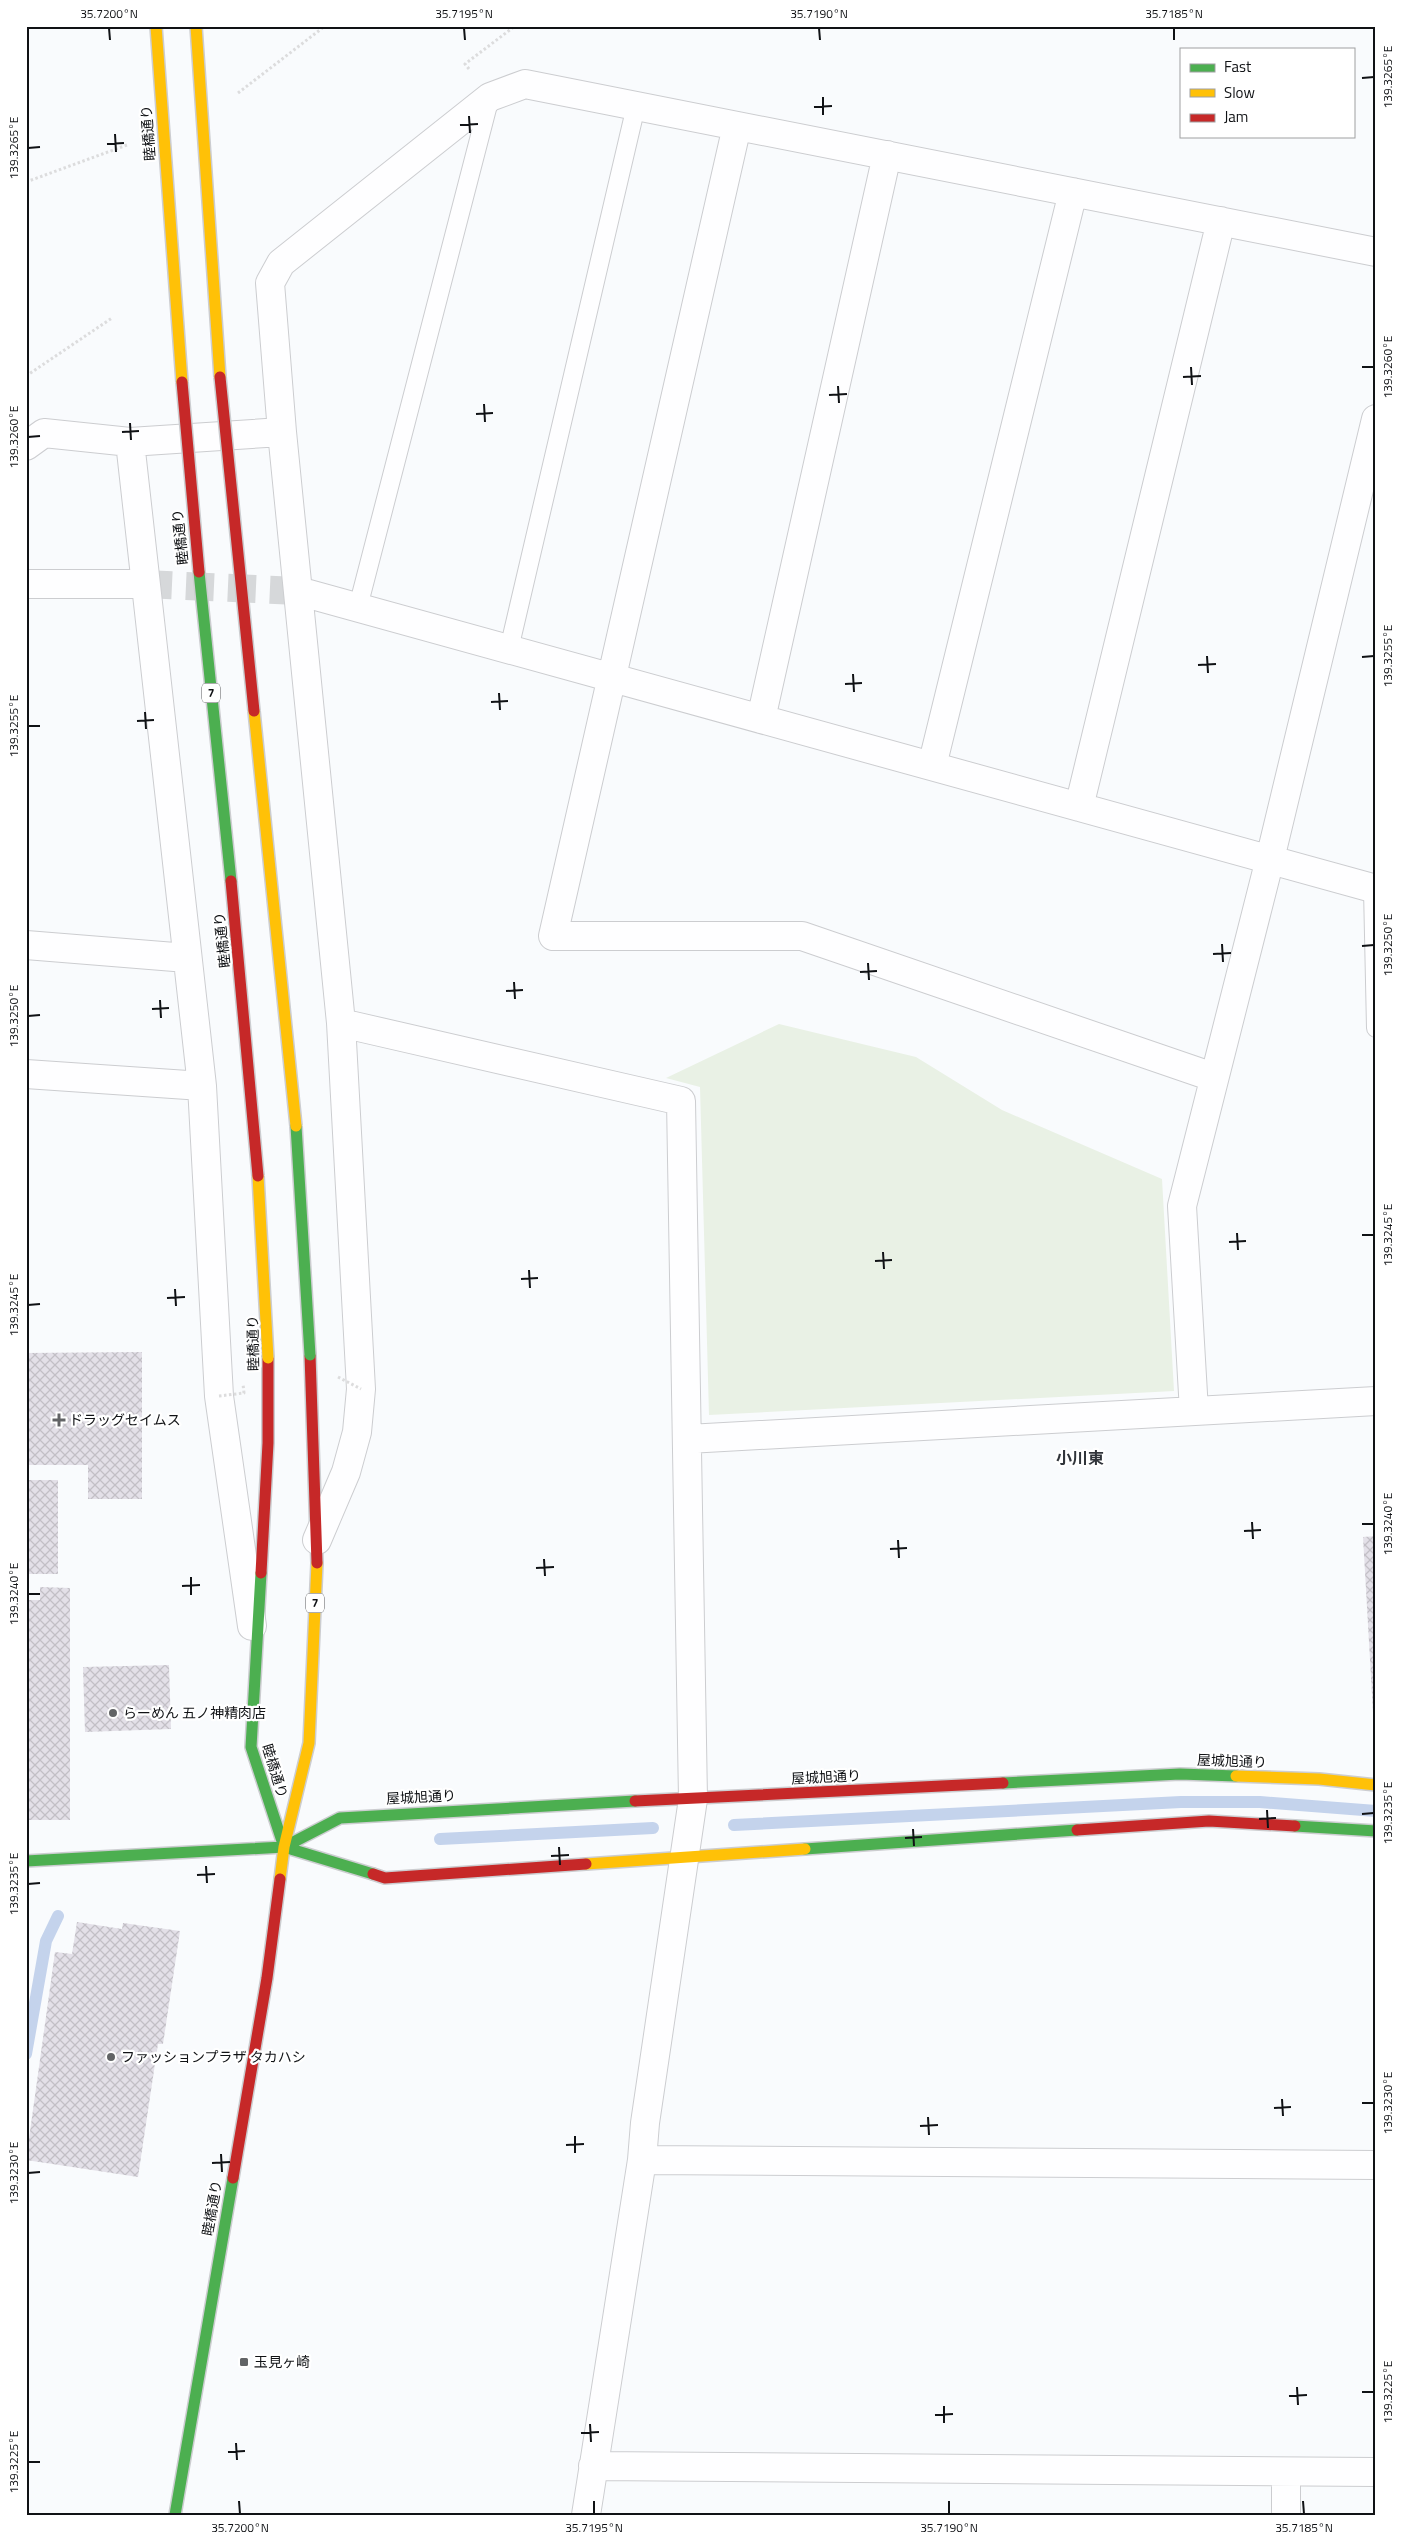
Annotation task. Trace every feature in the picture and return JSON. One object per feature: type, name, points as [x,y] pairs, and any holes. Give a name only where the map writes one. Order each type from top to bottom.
[{"type":"main road","name":"睦橋通り","points":[[156,26],[190,490],[259,1156],[268,1358],[268,1443],[250,1747],[284,1847]]},
{"type":"main road","name":"睦橋通り","points":[[175,2515],[267,1978],[284,1847],[308,1744],[317,1540],[310,1355],[298,1144],[224,414],[196,26]]},
{"type":"main road","name":"屋城旭通り","points":[[284,1847],[340,1818],[1180,1774],[1319,1779],[1376,1785]]},
{"type":"main road","name":"屋城旭通り","points":[[26,1861],[284,1847],[385,1878],[1209,1821],[1376,1831]]},
{"type":"street","points":[[317,1540],[346,1472],[358,1432],[361,1389],[341,1023],[282,432],[270,283],[281,263],[490,97],[525,84],[1376,252]]},
{"type":"street","points":[[737,126],[553,936],[802,936],[1213,1078]]},
{"type":"street","points":[[761,719],[887,155]]},
{"type":"street","points":[[932,766],[1073,192]]},
{"type":"street","points":[[1079,807],[1222,221]]},
{"type":"street","points":[[1194,1411],[1182,1206],[1270,859],[1376,419]]},
{"type":"street","points":[[26,446],[44,433],[130,442],[282,432]]},
{"type":"street","points":[[130,442],[144,584],[202,1086],[219,1396],[255,1645]]},
{"type":"street","points":[[26,584],[144,584]]},
{"type":"street","points":[[298,591],[1375,889]]},
{"type":"street","points":[[26,945],[187,958]]},
{"type":"street","points":[[341,1023],[681,1101],[693,1799],[645,2123],[642,2160],[586,2515]]},
{"type":"street","points":[[26,1074],[202,1086]]},
{"type":"street","points":[[688,1439],[1376,1401]]},
{"type":"street","points":[[642,2160],[1376,2165]]},
{"type":"street","points":[[593,2466],[1376,2472]]},
{"type":"street","points":[[1286,2472],[1286,2515]]},
{"type":"lane","points":[[358,607],[490,97]]},
{"type":"lane","points":[[510,649],[636,106]]},
{"type":"lane","points":[[1375,889],[1376,1028]]},
{"type":"path","points":[[26,376],[112,318]]},
{"type":"shaded area","points":[[779,1024],[916,1057],[1002,1110],[1162,1179],[1174,1391],[709,1415],[700,1087],[666,1078]]},
{"type":"building","points":[[142,1352],[142,1499],[88,1499],[88,1465],[26,1465],[26,1353]]},
{"type":"building","points":[[26,1480],[58,1480],[58,1574],[26,1574]]},
{"type":"building","points":[[1376,1536],[1376,1730],[1374,1730],[1363,1537]]},
{"type":"building","points":[[40,1587],[70,1588],[70,1820],[26,1820],[26,1600],[40,1600]]},
{"type":"building","points":[[169,1665],[171,1729],[85,1732],[83,1667]]},
{"type":"building","points":[[77,1922],[122,1929],[123,1923],[180,1931],[163,2044],[158,2044],[138,2177],[26,2160],[55,1952],[72,1954]]},
{"type":"waterway","points":[[734,1825],[1181,1802],[1260,1802],[1376,1811]]},
{"type":"waterway","points":[[440,1839],[653,1828]]},
{"type":"waterway","points":[[26,2054],[46,1941],[58,1916]]},
{"type":"tunnel","points":[[144,584],[298,591]]},
{"type":"traffic: fast","points":[[199,572],[231,881]]},
{"type":"traffic: fast","points":[[296,1126],[310,1355]]},
{"type":"traffic: fast","points":[[261,1573],[251,1747],[284,1847]]},
{"type":"traffic: fast","points":[[1003,1783],[1180,1774],[1236,1776]]},
{"type":"traffic: fast","points":[[284,1847],[340,1818],[635,1801]]},
{"type":"traffic: fast","points":[[1295,1826],[1376,1831]]},
{"type":"traffic: fast","points":[[805,1849],[1077,1830]]},
{"type":"traffic: fast","points":[[26,1861],[284,1847],[373,1874]]},
{"type":"traffic: fast","points":[[175,2515],[233,2178]]},
{"type":"traffic: slow","points":[[156,26],[182,382]]},
{"type":"traffic: slow","points":[[196,26],[220,377]]},
{"type":"traffic: slow","points":[[254,711],[296,1126]]},
{"type":"traffic: slow","points":[[258,1176],[268,1358]]},
{"type":"traffic: slow","points":[[280,1879],[284,1847],[309,1743],[317,1563]]},
{"type":"traffic: slow","points":[[1236,1776],[1319,1779],[1376,1785]]},
{"type":"traffic: slow","points":[[586,1864],[805,1849]]},
{"type":"traffic: jam","points":[[220,377],[254,711]]},
{"type":"traffic: jam","points":[[182,382],[199,572]]},
{"type":"traffic: jam","points":[[231,881],[258,1176]]},
{"type":"traffic: jam","points":[[310,1355],[317,1563]]},
{"type":"traffic: jam","points":[[261,1573],[268,1443],[268,1358]]},
{"type":"traffic: jam","points":[[635,1801],[1003,1783]]},
{"type":"traffic: jam","points":[[1077,1830],[1209,1821],[1295,1826]]},
{"type":"traffic: jam","points":[[373,1874],[385,1878],[586,1864]]},
{"type":"traffic: jam","points":[[233,2178],[267,1978],[280,1879]]},
{"type":"place","name":"ドラッグセイムス","points":[[59,1420]]},
{"type":"place","name":"らーめん 五ノ神精肉店","points":[[113,1713]]},
{"type":"place","name":"ファッションプラザ タカハシ","points":[[111,2057]]},
{"type":"place","name":"玉見ヶ崎","points":[[244,2362]]},
{"type":"district","name":"小川東","points":[[1080,1458]]}]
